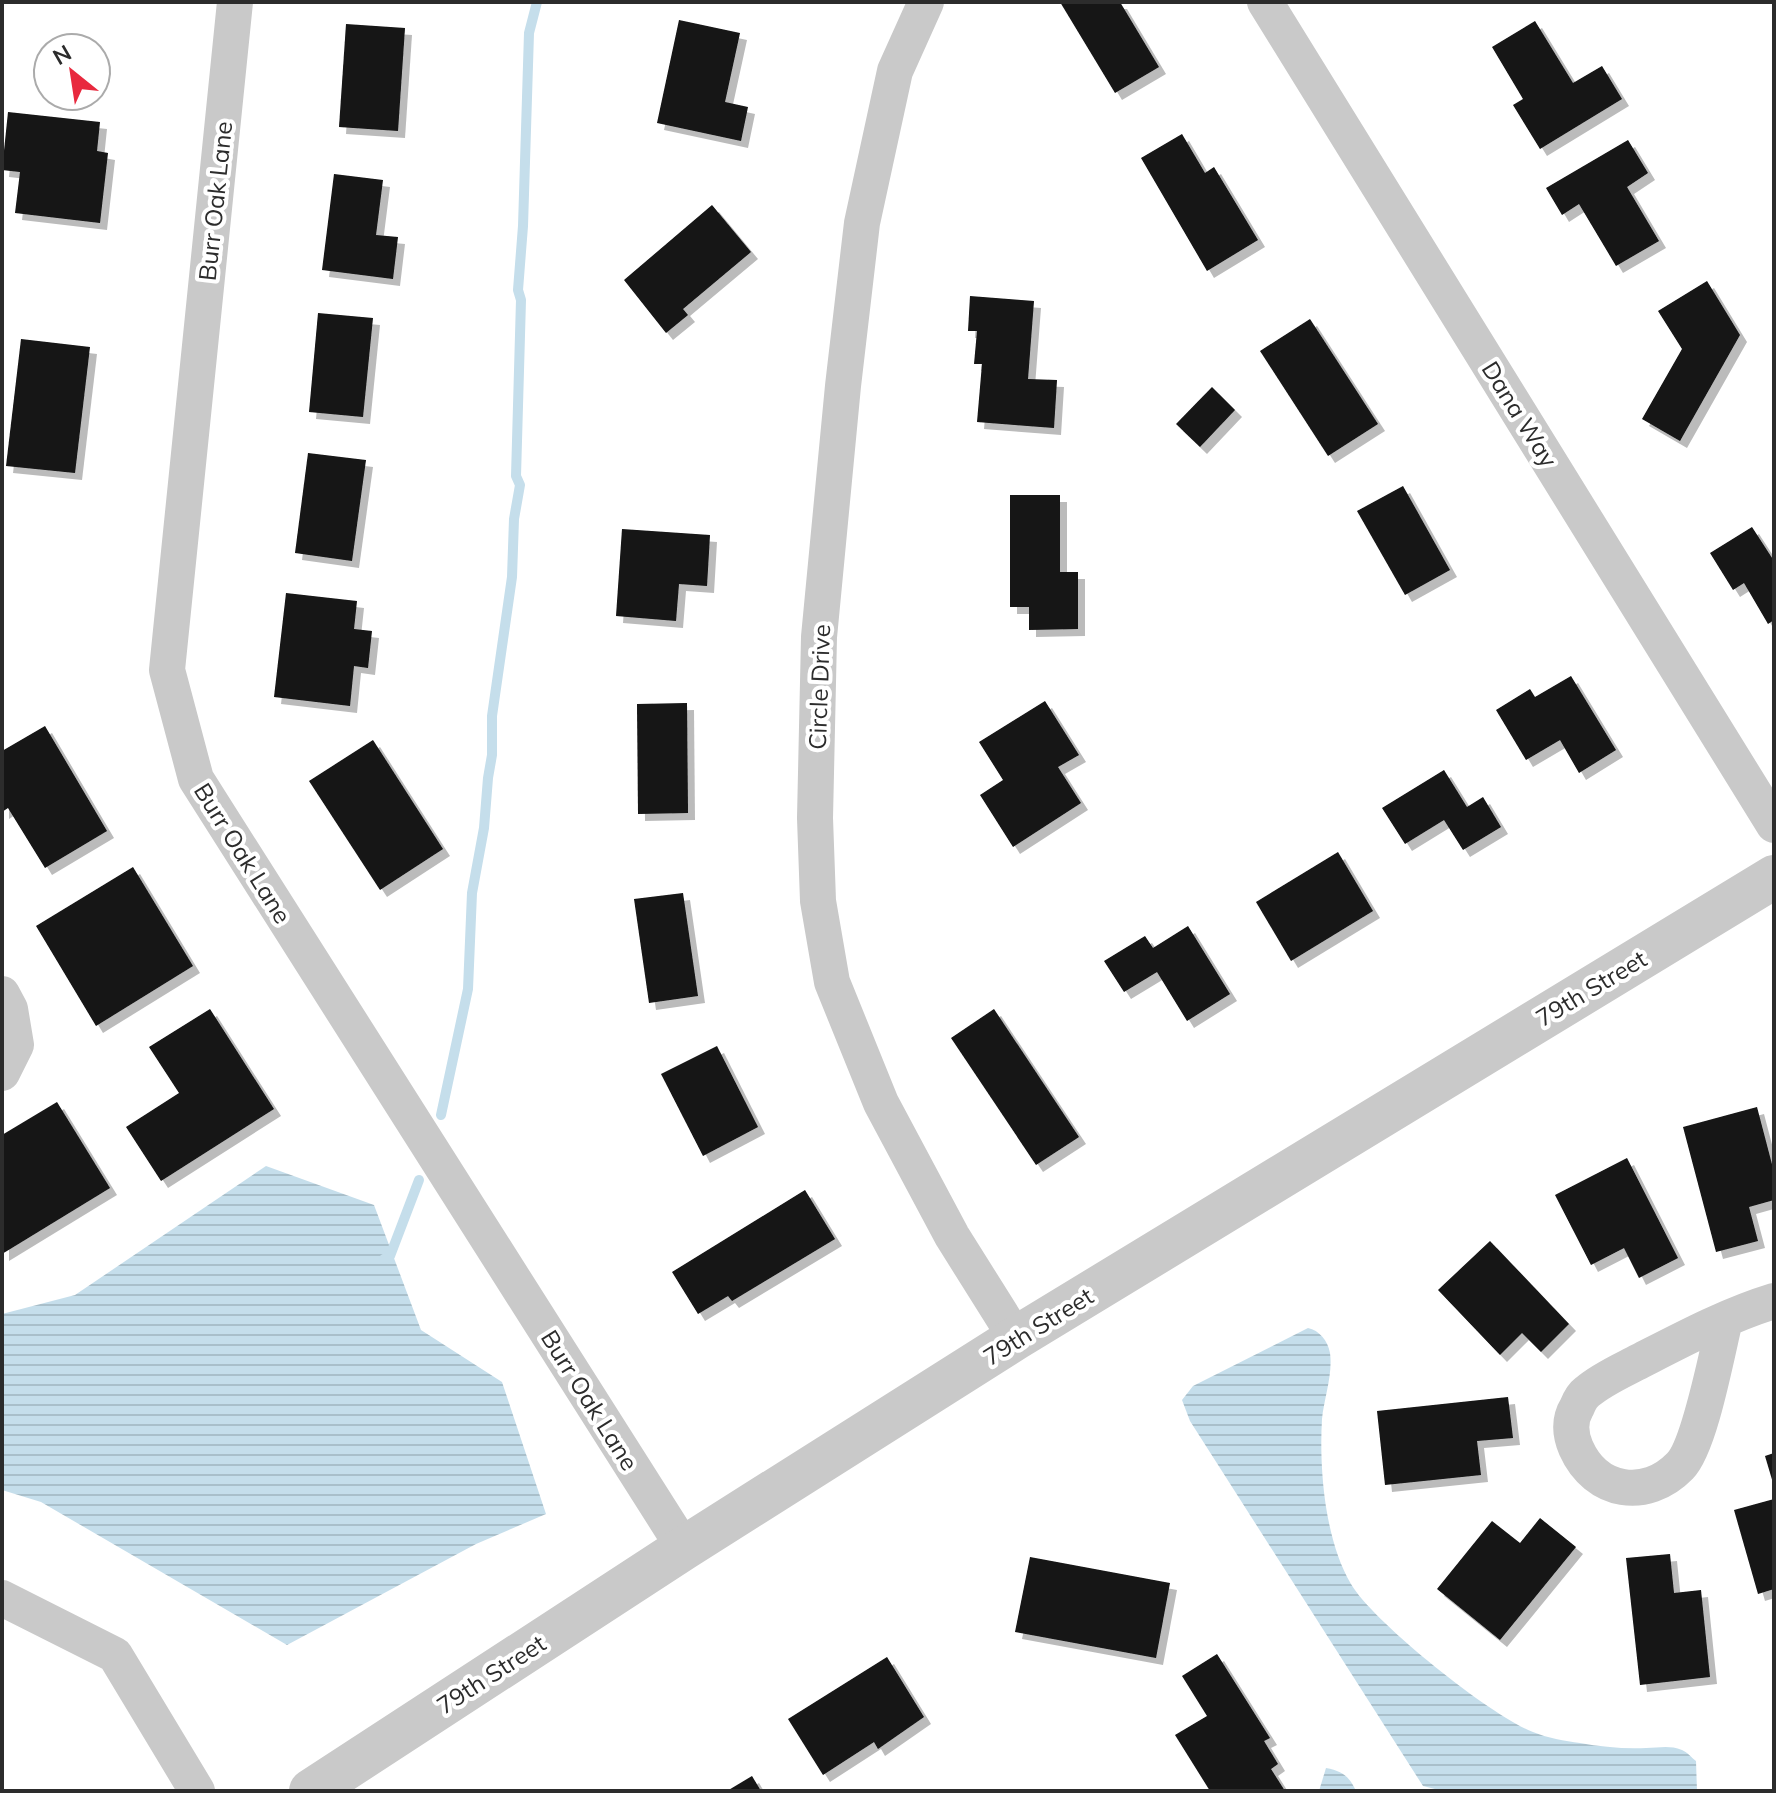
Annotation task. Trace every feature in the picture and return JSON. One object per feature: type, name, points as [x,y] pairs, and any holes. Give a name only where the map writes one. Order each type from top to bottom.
[{"type":"street","name":"Burr Oak Lane","points":[[235,2],[167,670],[196,779],[684,1548]]},
{"type":"street","name":"Circle Drive","points":[[926,2],[895,71],[860,238],[819,637],[815,818],[818,901],[832,982],[881,1103],[952,1236],[1016,1338]]},
{"type":"street","name":"Dana Way","points":[[1265,2],[1774,825]]},
{"type":"street","name":"79th Street","points":[[311,1791],[684,1548],[1016,1338],[1774,877]]},
{"type":"street","points":[[2,994],[10,1009],[16,1045],[2,1073]]},
{"type":"street","points":[[1725,1320],[1695,1437],[1683,1464],[1661,1481],[1641,1488],[1615,1486],[1593,1474],[1580,1456],[1570,1427],[1575,1409],[1586,1393],[1645,1359],[1725,1320],[1774,1301]]},
{"type":"street","points":[[2,1598],[115,1655],[197,1791]]},
{"type":"water","points":[[266,1166],[374,1205],[421,1330],[502,1382],[546,1514],[476,1544],[287,1645],[41,1502],[2,1490],[2,1314],[75,1295]]},
{"type":"water","points":[[1308,1328],[1322,1337],[1330,1353],[1321,1439],[1323,1482],[1330,1526],[1342,1566],[1363,1601],[1434,1666],[1514,1723],[1550,1738],[1568,1741],[1613,1747],[1682,1750],[1696,1761],[1697,1791],[1443,1791],[1423,1786],[1190,1421],[1182,1400],[1193,1386]]},
{"type":"water","points":[[1326,1768],[1344,1775],[1356,1791],[1319,1791]]},
{"type":"building","points":[[1060,2],[1120,2],[1159,67],[1115,93]]},
{"type":"building","points":[[679,20],[740,33],[725,102],[748,107],[741,141],[657,123]]},
{"type":"building","points":[[1535,21],[1573,83],[1602,66],[1622,99],[1540,149],[1513,105],[1523,99],[1492,47]]},
{"type":"building","points":[[346,24],[405,28],[398,131],[339,127]]},
{"type":"building","points":[[8,112],[100,122],[97,151],[108,153],[100,223],[15,213],[20,172],[2,170]]},
{"type":"building","points":[[1182,134],[1205,173],[1214,167],[1258,240],[1207,271],[1141,158]]},
{"type":"building","points":[[1628,140],[1648,173],[1627,187],[1659,241],[1616,266],[1579,204],[1562,215],[1546,188]]},
{"type":"building","points":[[334,174],[383,180],[376,235],[398,237],[393,279],[322,270]]},
{"type":"building","points":[[712,205],[751,252],[683,309],[688,315],[666,333],[624,280]]},
{"type":"building","points":[[1707,281],[1740,335],[1680,441],[1642,419],[1682,349],[1658,311]]},
{"type":"building","points":[[970,296],[1034,301],[1028,379],[1057,380],[1054,428],[977,422],[982,364],[974,364],[977,331],[968,331]]},
{"type":"building","points":[[318,313],[373,318],[363,417],[309,412]]},
{"type":"building","points":[[1310,319],[1378,424],[1328,456],[1260,351]]},
{"type":"building","points":[[21,339],[90,347],[75,473],[6,466]]},
{"type":"building","points":[[1212,387],[1235,410],[1200,447],[1176,424]]},
{"type":"building","points":[[308,453],[366,460],[352,561],[295,553]]},
{"type":"building","points":[[1403,486],[1450,570],[1405,595],[1357,511]]},
{"type":"building","points":[[1010,495],[1060,495],[1060,572],[1078,572],[1078,629],[1029,630],[1029,607],[1010,607]]},
{"type":"building","points":[[1752,527],[1774,561],[1774,620],[1768,624],[1744,583],[1733,590],[1710,553]]},
{"type":"building","points":[[622,529],[710,535],[707,586],[679,584],[676,621],[616,616]]},
{"type":"building","points":[[286,593],[357,601],[354,629],[372,631],[368,668],[354,666],[350,706],[274,697]]},
{"type":"building","points":[[1571,676],[1616,750],[1579,773],[1560,740],[1526,760],[1496,710],[1530,689],[1535,697]]},
{"type":"building","points":[[1045,701],[1079,755],[1058,767],[1081,803],[1013,847],[980,795],[1003,780],[979,742]]},
{"type":"building","points":[[687,703],[688,813],[638,814],[637,704]]},
{"type":"building","points":[[45,726],[107,831],[45,868],[8,808],[2,812],[2,751]]},
{"type":"building","points":[[373,740],[443,849],[380,890],[309,781]]},
{"type":"building","points":[[1444,770],[1467,807],[1483,797],[1501,827],[1463,850],[1444,820],[1405,844],[1382,808]]},
{"type":"building","points":[[1338,852],[1373,911],[1291,961],[1256,902]]},
{"type":"building","points":[[133,867],[193,966],[96,1026],[36,926]]},
{"type":"building","points":[[683,893],[698,996],[649,1003],[634,899]]},
{"type":"building","points":[[1188,926],[1230,994],[1187,1021],[1157,972],[1124,992],[1104,961],[1145,936],[1153,948]]},
{"type":"building","points":[[210,1009],[274,1109],[161,1181],[126,1127],[179,1093],[149,1047]]},
{"type":"building","points":[[994,1009],[1079,1137],[1036,1165],[951,1038]]},
{"type":"building","points":[[717,1046],[758,1127],[703,1156],[661,1074]]},
{"type":"building","points":[[57,1102],[110,1188],[2,1254],[2,1135]]},
{"type":"building","points":[[1757,1107],[1774,1172],[1774,1200],[1749,1207],[1758,1241],[1716,1252],[1683,1127]]},
{"type":"building","points":[[1627,1158],[1678,1258],[1639,1278],[1624,1248],[1591,1265],[1555,1195]]},
{"type":"building","points":[[805,1190],[835,1239],[732,1301],[728,1296],[698,1314],[672,1272]]},
{"type":"building","points":[[1490,1241],[1569,1324],[1541,1352],[1522,1333],[1500,1355],[1438,1290]]},
{"type":"building","points":[[1508,1397],[1513,1438],[1477,1441],[1481,1475],[1385,1485],[1377,1411]]},
{"type":"building","points":[[1774,1453],[1774,1483],[1773,1483],[1765,1456]]},
{"type":"building","points":[[1774,1499],[1774,1589],[1758,1594],[1734,1510]]},
{"type":"building","points":[[1540,1518],[1576,1547],[1500,1640],[1437,1589],[1492,1521],[1520,1543]]},
{"type":"building","points":[[1670,1554],[1674,1593],[1701,1590],[1710,1677],[1640,1685],[1626,1558]]},
{"type":"building","points":[[1030,1557],[1170,1583],[1156,1658],[1015,1632]]},
{"type":"building","points":[[1217,1654],[1270,1738],[1264,1741],[1278,1764],[1271,1769],[1285,1791],[1210,1791],[1175,1735],[1207,1716],[1182,1676]]},
{"type":"building","points":[[887,1657],[924,1717],[878,1749],[874,1742],[823,1775],[788,1719]]},
{"type":"building","points":[[752,1776],[761,1791],[727,1791]]},
{"type":"waterway","points":[[441,1115],[468,989],[472,893],[484,828],[492,755],[492,716],[512,577],[514,519],[520,485],[516,476],[521,300],[518,290],[529,33],[537,2]]},
{"type":"waterway","points":[[384,1259],[390,1256],[419,1180]]}]
